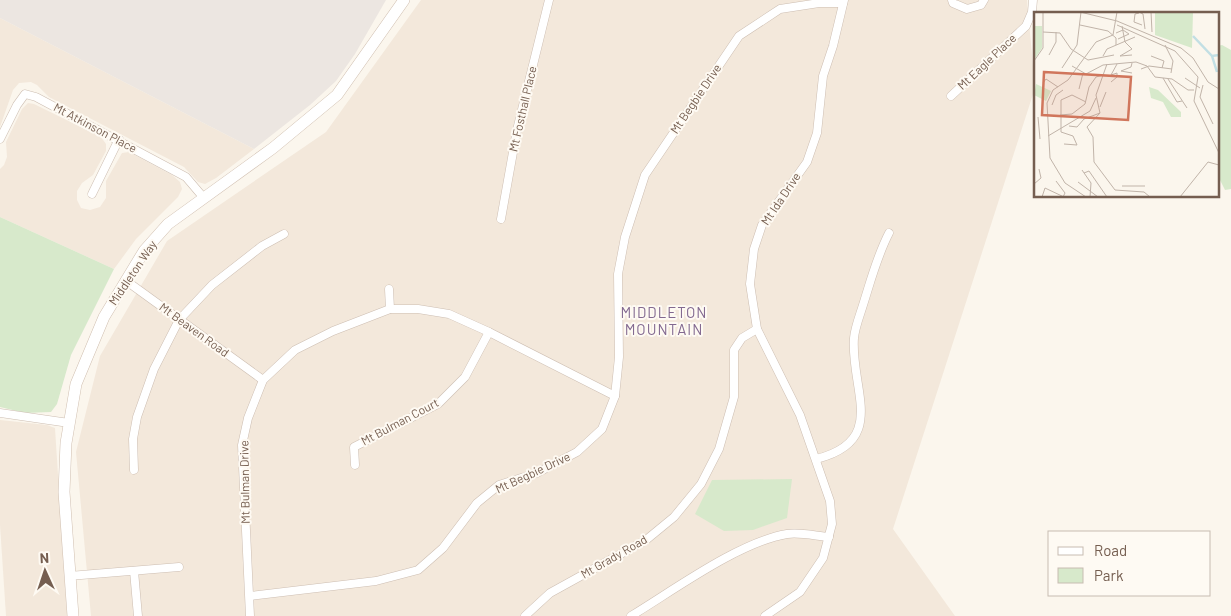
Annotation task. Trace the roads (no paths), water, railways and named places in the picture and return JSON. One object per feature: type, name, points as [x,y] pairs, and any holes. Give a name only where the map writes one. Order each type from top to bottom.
[{"type":"street","name":"Middleton Way","points":[[73,616],[64,492],[66,442],[76,384],[104,318],[144,251],[168,224],[272,148],[337,95],[404,0]]},
{"type":"street","name":"Mt Fosthall Place","points":[[501,218],[517,130],[549,0]]},
{"type":"street","points":[[952,0],[954,3],[967,9],[981,5],[984,0]]},
{"type":"street","name":"Mt Eagle Place","points":[[951,96],[1026,26],[1032,12],[1033,0]]},
{"type":"street","name":"Mt Ida Drive","points":[[765,616],[800,592],[823,558],[832,524],[830,501],[800,415],[757,329],[750,284],[754,249],[762,225],[807,162],[817,133],[823,76],[844,2]]},
{"type":"street","name":"Mt Begbie Drive","points":[[250,596],[376,581],[418,570],[443,548],[478,503],[499,485],[538,473],[577,452],[602,429],[615,396],[619,357],[618,274],[628,222],[645,174],[739,36],[780,9],[819,3],[844,2]]},
{"type":"street","name":"Mt Atkinson Place","points":[[0,139],[17,105],[25,94],[36,97],[119,139],[186,177],[203,197]]},
{"type":"street","points":[[92,194],[119,139]]},
{"type":"street","points":[[816,459],[832,455],[845,448],[859,432],[862,411],[853,356],[854,335],[880,250],[889,233]]},
{"type":"street","points":[[134,470],[133,439],[137,417],[154,369],[179,320],[212,285],[262,246],[284,234]]},
{"type":"street","name":"Mt Beaven Road","points":[[126,280],[263,380]]},
{"type":"street","points":[[389,289],[390,309]]},
{"type":"street","name":"Mt Bulman Drive","points":[[250,616],[242,445],[248,418],[263,380],[295,350],[333,331],[390,309],[418,308],[449,314],[615,396]]},
{"type":"street","name":"Mt Grady Road","points":[[525,616],[550,593],[646,540],[674,517],[701,484],[719,449],[734,397],[734,350],[742,338],[757,329]]},
{"type":"street","name":"Mt Bulman Court","points":[[355,466],[354,447],[438,404],[465,377],[488,332]]},
{"type":"street","points":[[0,413],[69,423]]},
{"type":"street","points":[[631,616],[743,549],[767,538],[789,534],[829,537]]},
{"type":"street","points":[[69,576],[179,567]]},
{"type":"street","points":[[134,571],[138,616]]},
{"type":"district","name":"MIDDLETON MOUNTAIN","points":[[664,322]]}]
